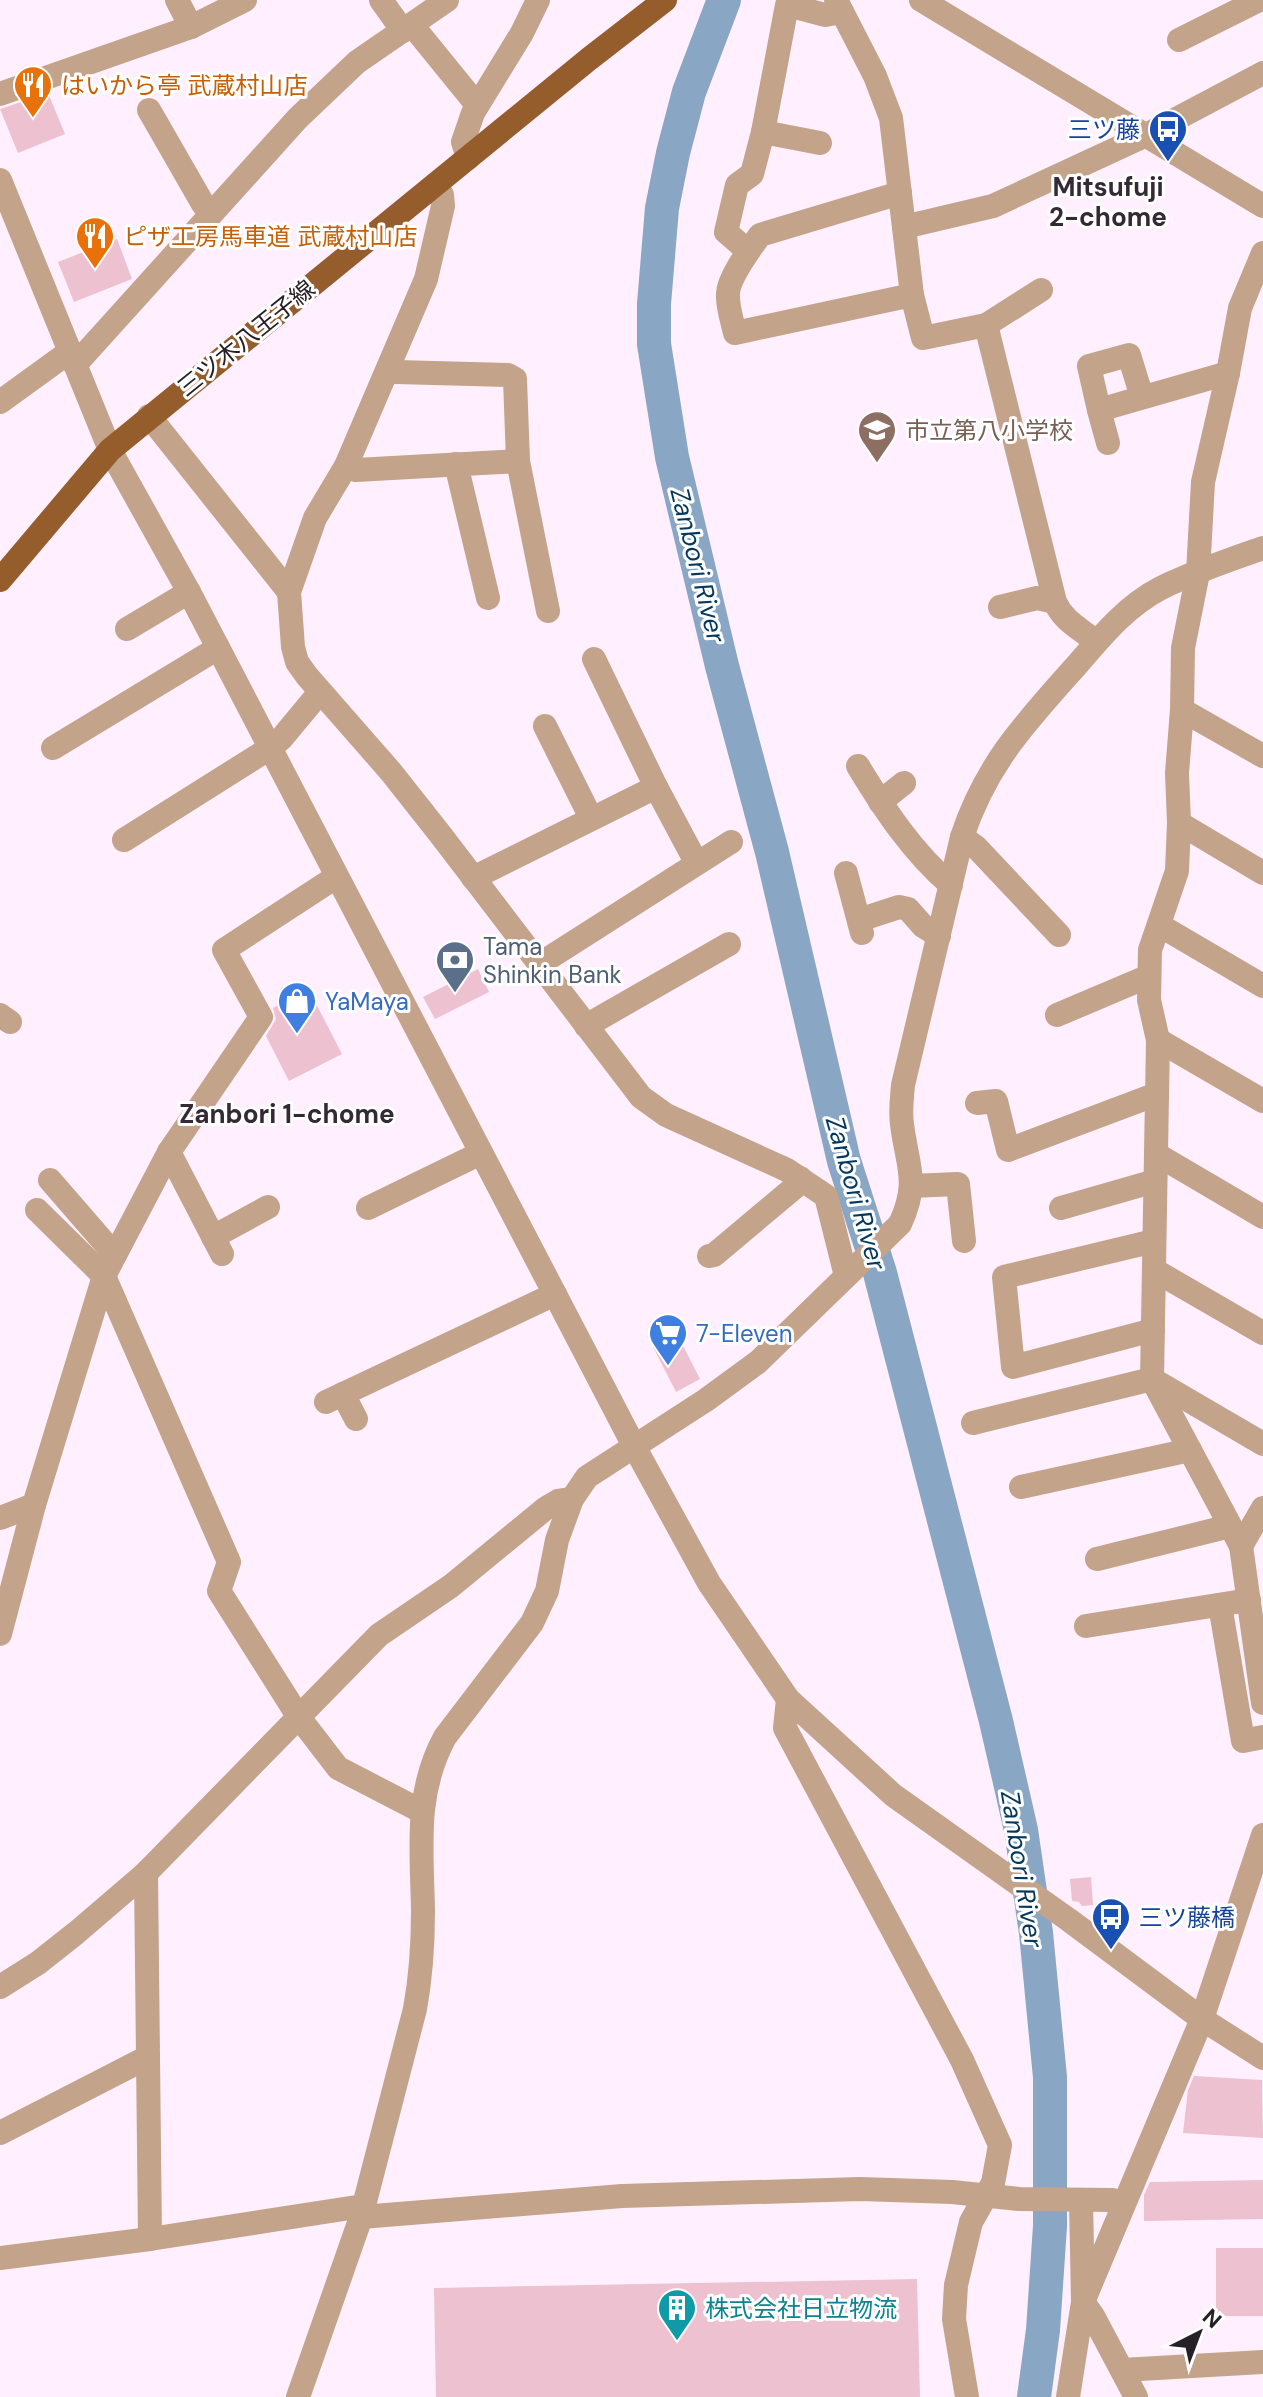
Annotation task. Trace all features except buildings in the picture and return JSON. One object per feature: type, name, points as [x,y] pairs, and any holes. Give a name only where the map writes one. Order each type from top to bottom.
[{"type":"main road","name":"三ツ木八王子線","points":[[0,580],[110,450],[665,0]]},
{"type":"street","points":[[177,0],[191,27]]},
{"type":"street","points":[[0,94],[191,27],[245,0]]},
{"type":"street","points":[[381,0],[477,105]]},
{"type":"street","points":[[0,402],[72,358],[331,86],[357,62],[447,0]]},
{"type":"street","points":[[468,158],[463,142],[477,105],[522,33],[538,0]]},
{"type":"street","points":[[921,0],[1263,206]]},
{"type":"street","points":[[1179,40],[1259,0]]},
{"type":"street","points":[[748,251],[726,232],[737,185],[752,174],[787,5],[825,15],[839,6],[875,76],[891,118],[912,295],[923,338],[986,325],[1041,290]]},
{"type":"street","points":[[904,227],[993,206],[1144,136],[1263,73]]},
{"type":"street","points":[[149,110],[211,214]]},
{"type":"street","points":[[763,132],[820,143]]},
{"type":"street","points":[[0,180],[110,450],[189,592],[634,1446],[709,1583],[788,1699],[893,1795],[1202,2019],[1263,2058]]},
{"type":"street","points":[[435,185],[442,195],[443,206],[426,279],[346,466],[315,518],[289,592],[297,662],[391,772],[641,1097],[666,1115],[793,1174],[826,1196],[848,1274]]},
{"type":"street","points":[[900,193],[760,235],[728,290],[735,333],[912,295]]},
{"type":"street","points":[[1263,253],[1240,308],[1203,482],[1198,573],[1183,648],[1177,773],[1177,871],[1150,950],[1149,976],[1149,1000],[1158,1040],[1152,1379],[1235,1536],[1254,1601],[1263,1703]]},
{"type":"street","points":[[986,325],[1055,602],[1068,621],[1096,642]]},
{"type":"street","points":[[1108,443],[1089,366],[1129,355],[1142,397]]},
{"type":"street","points":[[389,368],[396,372],[508,375],[515,379],[518,461],[548,611]]},
{"type":"street","points":[[1099,410],[1228,373]]},
{"type":"street","points":[[149,416],[289,592]]},
{"type":"street","points":[[346,466],[356,470],[518,461]]},
{"type":"street","points":[[456,464],[488,598]]},
{"type":"street","points":[[298,2397],[362,2212],[415,2009],[421,1981],[421,1811],[426,1782],[445,1737],[532,1623],[547,1591],[557,1540],[572,1499],[587,1477],[706,1400],[758,1362],[895,1231],[905,1212],[912,1175],[901,1123],[903,1085],[962,837],[971,811],[1001,754],[1096,642],[1135,605],[1160,588],[1263,548]]},
{"type":"street","points":[[127,629],[189,592]]},
{"type":"street","points":[[1000,607],[1037,598],[1055,602]]},
{"type":"street","points":[[53,748],[218,648]]},
{"type":"street","points":[[594,659],[696,862]]},
{"type":"street","points":[[124,840],[270,748],[320,692]]},
{"type":"street","points":[[1182,710],[1263,756]]},
{"type":"street","points":[[545,726],[591,818]]},
{"type":"street","points":[[858,766],[880,802],[931,868],[951,885]]},
{"type":"street","points":[[880,802],[904,783]]},
{"type":"street","points":[[473,878],[656,787]]},
{"type":"street","points":[[1179,823],[1263,873]]},
{"type":"street","points":[[962,837],[976,847],[1059,935]]},
{"type":"street","points":[[538,965],[731,842]]},
{"type":"street","points":[[846,873],[861,927],[899,907],[908,909],[923,926],[939,936]]},
{"type":"street","points":[[0,1634],[34,1505],[110,1266],[169,1152],[261,1017],[224,950],[336,877]]},
{"type":"street","points":[[1159,925],[1263,986]]},
{"type":"street","points":[[586,1026],[729,944]]},
{"type":"street","points":[[1057,1015],[1149,976]]},
{"type":"street","points":[[1158,1040],[1263,1101]]},
{"type":"street","points":[[977,1103],[996,1101],[1008,1150],[1157,1094]]},
{"type":"street","points":[[169,1152],[218,1246],[268,1207]]},
{"type":"street","points":[[368,1208],[481,1153]]},
{"type":"street","points":[[1156,1154],[1263,1217]]},
{"type":"street","points":[[709,1256],[795,1187],[793,1174]]},
{"type":"street","points":[[50,1180],[110,1266],[229,1562],[219,1591],[298,1716],[338,1768],[421,1811]]},
{"type":"street","points":[[1061,1208],[1155,1181]]},
{"type":"street","points":[[911,1186],[958,1184],[964,1241]]},
{"type":"street","points":[[37,1210],[110,1266]]},
{"type":"street","points":[[1153,1330],[1013,1367],[1004,1277],[1154,1241]]},
{"type":"street","points":[[1154,1270],[1263,1333]]},
{"type":"street","points":[[356,1419],[334,1398],[555,1294]]},
{"type":"street","points":[[973,1423],[1152,1379],[1263,1444]]},
{"type":"street","points":[[1021,1487],[1190,1450]]},
{"type":"street","points":[[0,1987],[38,1963],[146,1873],[379,1635],[451,1586],[546,1508],[558,1501],[572,1499]]},
{"type":"street","points":[[0,1518],[34,1505]]},
{"type":"street","points":[[1097,1559],[1235,1536],[1263,1508]]},
{"type":"street","points":[[1086,1626],[1254,1601]]},
{"type":"street","points":[[1220,1605],[1243,1741],[1263,1737]]},
{"type":"street","points":[[788,1699],[785,1728],[962,2060],[1000,2145],[993,2183],[971,2222],[956,2285],[954,2319],[967,2397]]},
{"type":"street","points":[[1083,2302],[1202,2019],[1263,1835]]},
{"type":"street","points":[[146,1873],[150,2239]]},
{"type":"street","points":[[0,2133],[148,2057]]},
{"type":"street","points":[[0,2258],[362,2212],[622,2196],[860,2189],[1113,2200],[1122,2205]]},
{"type":"street","points":[[1068,2397],[1083,2302],[1076,2200]]},
{"type":"street","points":[[1083,2302],[1136,2397]]},
{"type":"street","points":[[1122,2370],[1263,2362]]},
{"type":"waterway","name":"Zanbori River","points":[[724,0],[689,92],[673,153],[662,208],[654,344],[672,457],[722,666],[772,852],[844,1161],[880,1273],[996,1721],[1021,1830],[1036,1933],[1050,2077],[1050,2226],[1043,2330],[1034,2397]]},
{"type":"place","name":"はいから亭 武蔵村山店","points":[[33,119]]},
{"type":"place","name":"三ツ藤","points":[[1168,163]]},
{"type":"place","name":"ピザ工房馬車道 武蔵村山店","points":[[95,270]]},
{"type":"place","name":"市立第八小学校","points":[[877,464]]},
{"type":"place","name":"Tama Shinkin Bank","points":[[455,994]]},
{"type":"place","name":"YaMaya","points":[[297,1035]]},
{"type":"place","name":"7-Eleven","points":[[668,1367]]},
{"type":"place","name":"三ツ藤橋","points":[[1111,1951]]},
{"type":"place","name":"株式会社日立物流","points":[[677,2342]]},
{"type":"district","name":"Mitsufuji 2-chome","points":[[1108,202]]},
{"type":"district","name":"Zanbori 1-chome","points":[[287,1114]]}]
